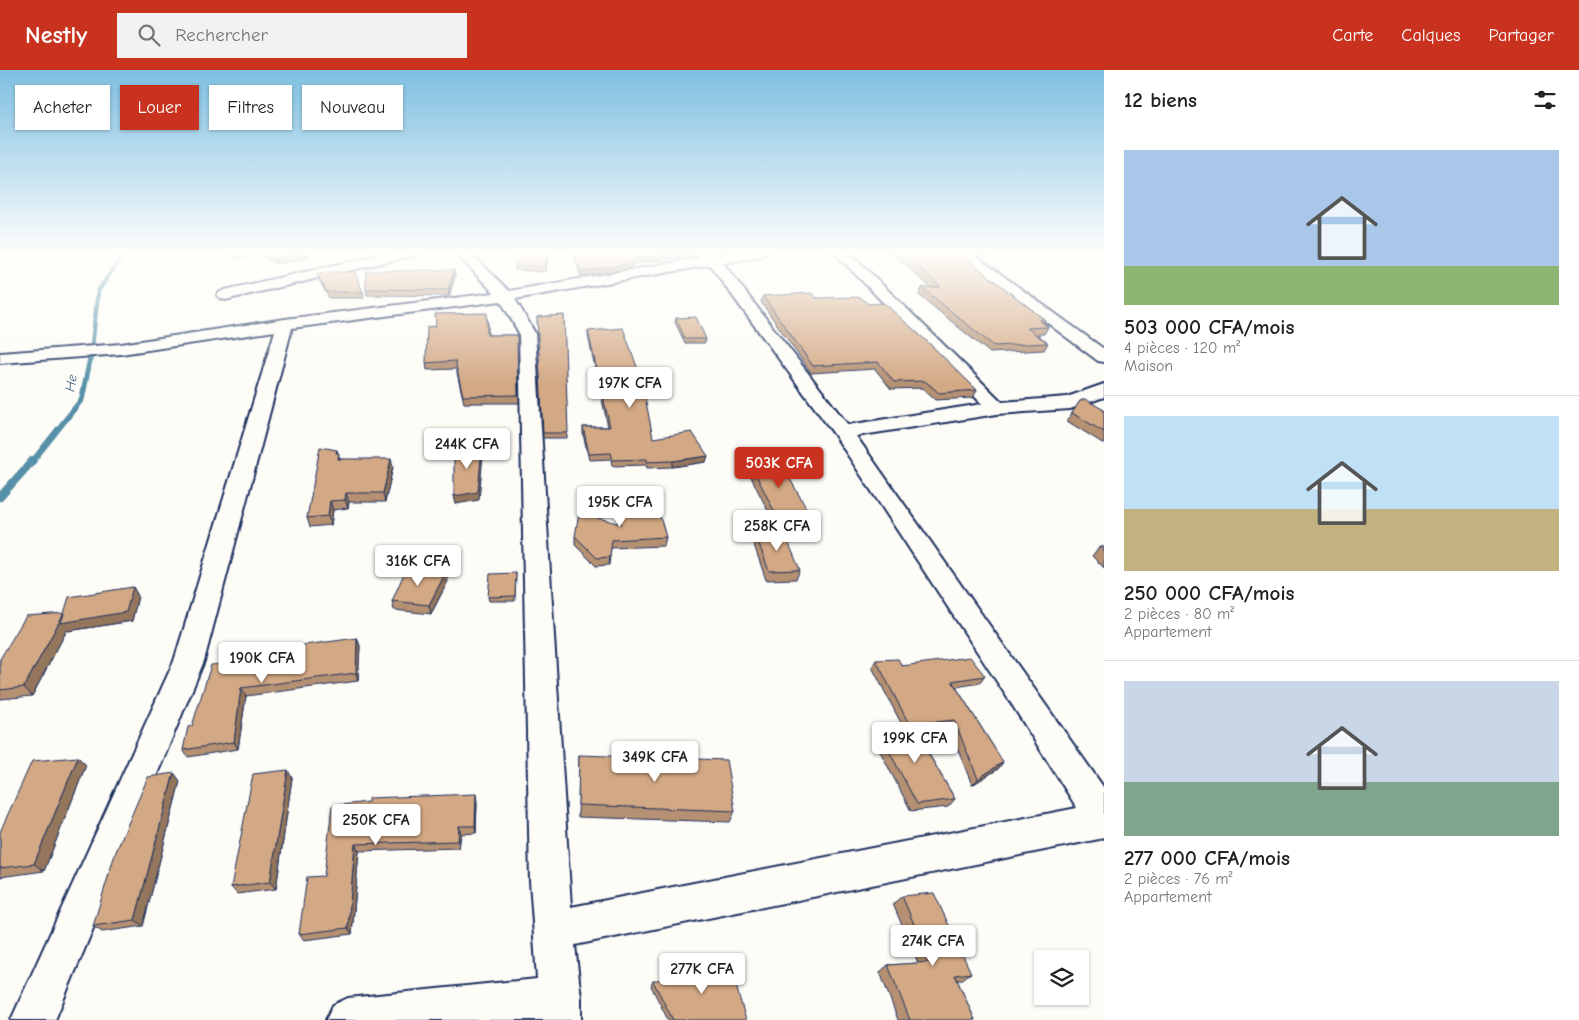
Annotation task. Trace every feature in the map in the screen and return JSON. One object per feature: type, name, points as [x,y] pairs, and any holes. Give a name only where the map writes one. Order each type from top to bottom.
[{"type":"street","points":[[0,358],[122,349],[286,324],[503,296]]},
{"type":"street","points":[[348,1020],[559,1009],[548,862],[527,333],[506,296]]},
{"type":"street","points":[[553,930],[1104,819],[1022,694],[843,432],[737,296]]},
{"type":"street","points":[[885,296],[997,408]]},
{"type":"street","points":[[1021,296],[1104,357]]},
{"type":"street","points":[[33,1020],[188,661],[286,324]]},
{"type":"street","points":[[843,432],[997,408],[1070,403],[1104,390]]},
{"type":"building","points":[[763,296],[860,297],[868,304],[884,303],[977,390],[939,393],[925,381],[894,382],[878,362],[813,366]]},
{"type":"building","points":[[932,296],[1015,296],[1045,320],[1039,320],[1048,327],[1027,328],[1048,343],[994,346]]},
{"type":"building","points":[[487,313],[487,335],[517,335],[518,395],[463,396],[455,361],[426,363],[427,327],[436,326],[435,314]]},
{"type":"building","points":[[564,315],[568,433],[543,433],[537,317]]},
{"type":"building","points":[[696,317],[706,339],[685,339],[676,318]]},
{"type":"building","points":[[623,328],[642,381],[653,438],[692,432],[708,456],[673,461],[647,462],[647,459],[613,460],[611,453],[589,454],[583,427],[610,427],[588,331]]},
{"type":"building","points":[[1085,399],[1104,410],[1104,432],[1072,413],[1080,401]]},
{"type":"building","points":[[482,446],[478,492],[454,496],[454,447]]},
{"type":"building","points":[[320,447],[337,450],[336,453],[339,453],[338,459],[391,459],[383,493],[346,493],[345,500],[330,501],[328,516],[307,518]]},
{"type":"building","points":[[781,463],[809,513],[776,515],[751,465]]},
{"type":"building","points":[[656,502],[666,537],[612,540],[610,557],[597,558],[575,536],[579,513],[621,524],[617,504]]},
{"type":"building","points":[[784,532],[800,570],[769,571],[755,533]]},
{"type":"building","points":[[406,569],[446,572],[429,605],[392,601]]},
{"type":"building","points":[[516,573],[515,596],[488,597],[490,574]]},
{"type":"building","points":[[133,587],[126,612],[61,623],[69,597]]},
{"type":"building","points":[[64,613],[24,687],[0,690],[0,659],[26,616]]},
{"type":"building","points":[[357,638],[356,673],[241,688],[234,742],[183,750],[188,727],[192,726],[211,665],[257,661],[259,651]]},
{"type":"building","points":[[970,657],[985,676],[952,681],[1003,762],[978,779],[954,720],[909,724],[876,660],[898,659],[902,666]]},
{"type":"building","points":[[911,724],[955,799],[917,804],[877,728]]},
{"type":"building","points":[[579,755],[726,760],[735,811],[578,805]]},
{"type":"building","points":[[78,757],[34,864],[0,868],[0,832],[32,761]]},
{"type":"building","points":[[288,770],[270,882],[231,887],[253,774]]},
{"type":"building","points":[[174,773],[135,920],[93,926],[115,854],[148,777]]},
{"type":"building","points":[[476,794],[475,826],[459,826],[458,841],[355,844],[348,928],[299,934],[307,877],[324,876],[332,806],[368,802],[369,798]]},
{"type":"building","points":[[934,893],[971,973],[955,975],[975,1020],[910,1020],[888,965],[930,962],[902,896]]},
{"type":"building","points":[[729,962],[746,1020],[673,1020],[653,981]]},
{"type":"waterway","name":"He","points":[[92,346],[97,296]]},
{"type":"waterway","name":"He","points":[[32,462],[82,399],[93,344]]},
{"type":"waterway","name":"He","points":[[0,497],[33,460]]}]
